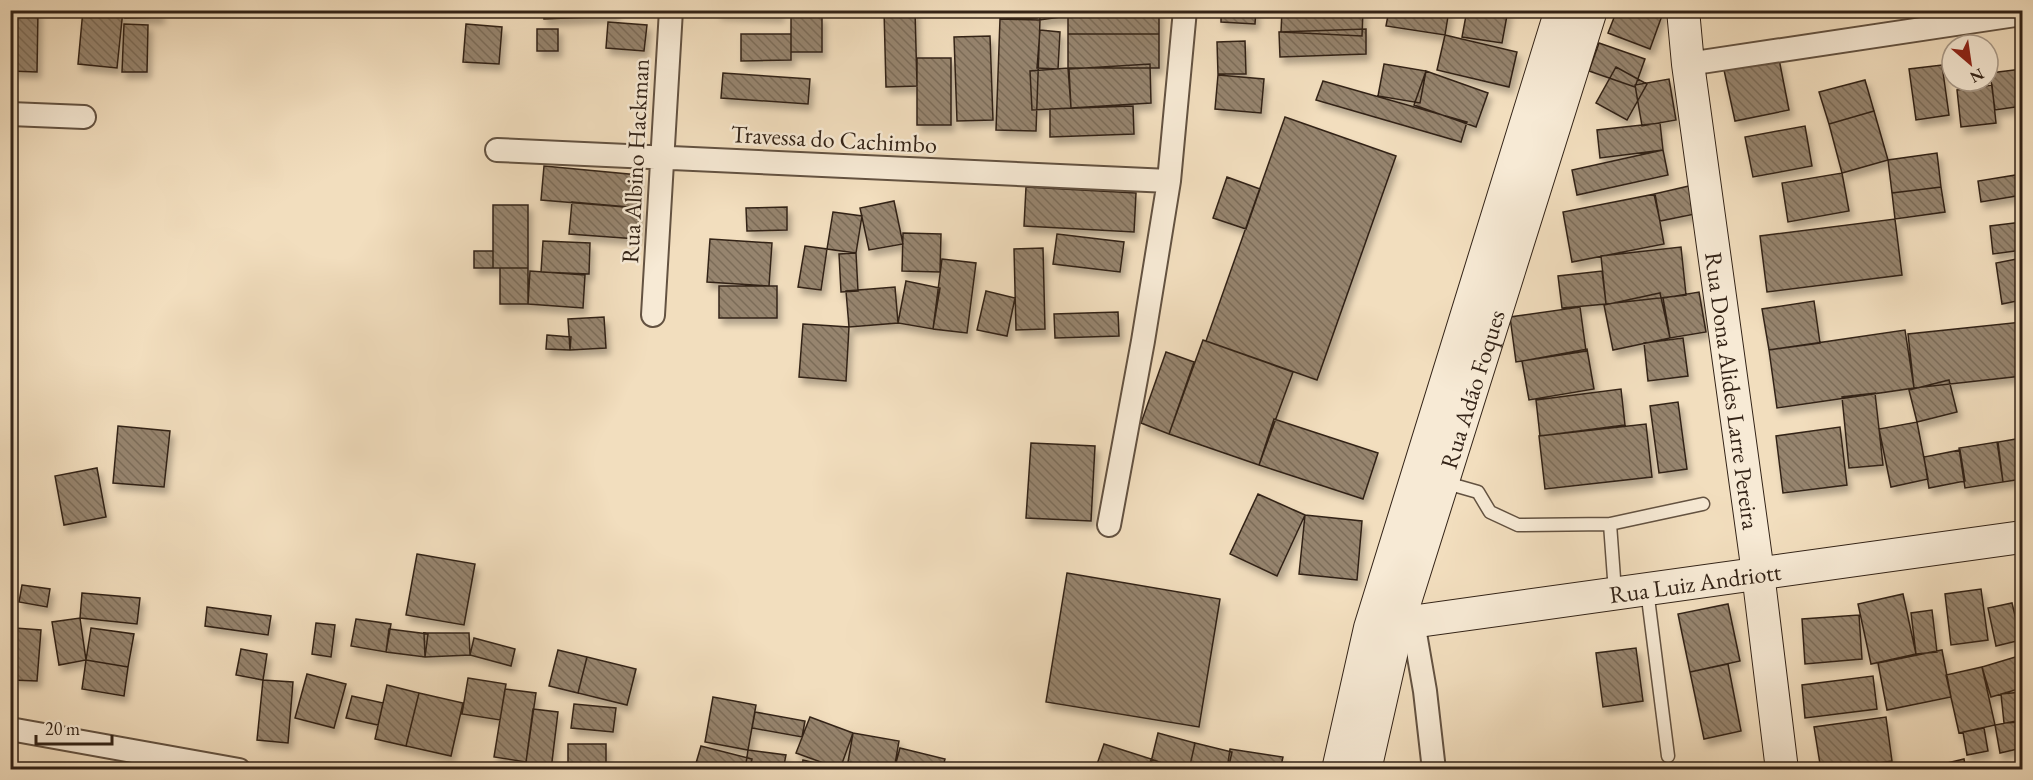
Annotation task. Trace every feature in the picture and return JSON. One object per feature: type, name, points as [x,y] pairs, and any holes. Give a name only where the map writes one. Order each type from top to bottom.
[{"type":"main road","name":"Rua Adão Foques","points":[[1365,770],[1394,625],[1561,10]]},
{"type":"main road","name":"Rua Adão Foques","points":[[1338,770],[1394,625],[1443,482],[1591,10]]},
{"type":"main road","name":"Rua Dona Alides Larre Pereira","points":[[1683,10],[1688,64],[1758,573],[1782,770]]},
{"type":"main road","name":"Rua Luiz Andriott","points":[[1394,625],[2022,537]]},
{"type":"street","name":"Rua Albino Hackman","points":[[653,315],[671,10]]},
{"type":"street","points":[[1109,525],[1143,341],[1168,181],[1185,10]]},
{"type":"street","points":[[1688,64],[2022,14]]},
{"type":"street","points":[[10,114],[84,117]]},
{"type":"street","name":"Travessa do Cachimbo","points":[[496,150],[1168,181]]},
{"type":"street","points":[[1394,625],[1425,691],[1434,770]]},
{"type":"street","points":[[10,729],[149,761],[239,770]]},
{"type":"lane","points":[[1443,482],[1478,492],[1490,512],[1518,525],[1610,524],[1703,504]]},
{"type":"lane","points":[[1610,524],[1615,593]]},
{"type":"lane","points":[[1647,589],[1668,756]]},
{"type":"building","points":[[10,10],[38,10],[37,72],[10,71]]},
{"type":"building","points":[[83,10],[123,10],[117,68],[78,64]]},
{"type":"building","points":[[125,10],[160,10],[161,17],[125,18]]},
{"type":"building","points":[[543,10],[590,10],[590,17],[544,19]]},
{"type":"building","points":[[590,10],[616,10],[616,15],[590,17]]},
{"type":"building","points":[[718,10],[781,10],[780,16],[718,13]]},
{"type":"building","points":[[884,10],[915,10],[917,86],[886,87]]},
{"type":"building","points":[[1000,10],[1037,10],[1037,18],[1000,19]]},
{"type":"building","points":[[1039,10],[1074,10],[1074,15],[1040,20]]},
{"type":"building","points":[[1068,10],[1159,10],[1159,34],[1068,34]]},
{"type":"building","points":[[1221,10],[1256,10],[1255,24],[1221,22]]},
{"type":"building","points":[[1282,10],[1363,10],[1362,36],[1281,32]]},
{"type":"building","points":[[1389,10],[1449,10],[1445,35],[1386,26]]},
{"type":"building","points":[[1467,10],[1508,10],[1502,43],[1462,37]]},
{"type":"building","points":[[1617,10],[1664,10],[1650,49],[1608,33]]},
{"type":"building","points":[[791,16],[822,16],[822,52],[791,52]]},
{"type":"building","points":[[1000,19],[1040,20],[1036,131],[996,130]]},
{"type":"building","points":[[608,22],[647,25],[644,51],[606,48]]},
{"type":"building","points":[[124,24],[148,25],[147,72],[122,72]]},
{"type":"building","points":[[466,24],[502,27],[499,64],[463,62]]},
{"type":"building","points":[[537,29],[558,29],[558,51],[537,51]]},
{"type":"building","points":[[1366,29],[1366,54],[1280,57],[1279,32]]},
{"type":"building","points":[[1040,30],[1060,32],[1058,69],[1037,68]]},
{"type":"building","points":[[741,34],[791,34],[791,60],[741,61]]},
{"type":"building","points":[[1068,34],[1159,34],[1159,68],[1068,68]]},
{"type":"building","points":[[1445,35],[1517,52],[1509,87],[1437,70]]},
{"type":"building","points":[[990,36],[993,120],[957,121],[954,37]]},
{"type":"building","points":[[1245,41],[1246,74],[1218,74],[1217,42]]},
{"type":"building","points":[[1599,43],[1645,59],[1635,87],[1589,71]]},
{"type":"building","points":[[917,58],[951,58],[951,125],[917,125]]},
{"type":"building","points":[[1779,59],[1789,110],[1735,121],[1724,70]]},
{"type":"building","points":[[1150,64],[1151,103],[1071,108],[1069,69]]},
{"type":"building","points":[[1384,64],[1426,71],[1420,103],[1378,96]]},
{"type":"building","points":[[1940,65],[1940,93],[1946,93],[1949,115],[1916,120],[1909,69]]},
{"type":"building","points":[[1616,67],[1647,84],[1627,120],[1596,103]]},
{"type":"building","points":[[1068,68],[1071,108],[1032,110],[1030,71]]},
{"type":"building","points":[[2022,69],[2022,106],[1995,110],[1993,93],[2000,93],[2000,72]]},
{"type":"building","points":[[1426,71],[1488,93],[1476,127],[1414,105]]},
{"type":"building","points":[[723,73],[810,79],[808,104],[721,98]]},
{"type":"building","points":[[1218,75],[1264,79],[1261,113],[1215,109]]},
{"type":"building","points":[[1669,79],[1676,120],[1642,126],[1635,85]]},
{"type":"building","points":[[1865,80],[1874,111],[1829,124],[1819,92]]},
{"type":"building","points":[[1323,81],[1467,122],[1461,142],[1316,100]]},
{"type":"building","points":[[1957,93],[1993,93],[1996,123],[1961,127]]},
{"type":"building","points":[[1133,106],[1134,134],[1050,137],[1050,109]]},
{"type":"building","points":[[1874,111],[1888,160],[1842,173],[1829,124]]},
{"type":"building","points":[[1285,117],[1396,156],[1317,380],[1206,341]]},
{"type":"building","points":[[1660,123],[1663,150],[1600,158],[1597,130]]},
{"type":"building","points":[[1805,126],[1812,166],[1753,177],[1745,137]]},
{"type":"building","points":[[1663,150],[1668,175],[1577,195],[1572,170]]},
{"type":"building","points":[[1937,153],[1941,187],[1892,193],[1888,160]]},
{"type":"building","points":[[544,166],[639,175],[636,208],[541,200]]},
{"type":"building","points":[[1842,173],[1849,211],[1788,222],[1782,183]]},
{"type":"building","points":[[2022,174],[2022,195],[1981,202],[1978,181]]},
{"type":"building","points":[[1227,177],[1260,189],[1246,229],[1213,218]]},
{"type":"building","points":[[1689,186],[1695,214],[1660,221],[1654,194]]},
{"type":"building","points":[[1026,187],[1136,193],[1134,232],[1024,226]]},
{"type":"building","points":[[1941,187],[1945,212],[1895,219],[1892,193]]},
{"type":"building","points":[[1655,194],[1664,244],[1572,262],[1563,212]]},
{"type":"building","points":[[894,201],[903,244],[869,250],[860,208]]},
{"type":"building","points":[[572,202],[640,208],[637,239],[569,234]]},
{"type":"building","points":[[493,205],[528,205],[528,268],[493,268]]},
{"type":"building","points":[[787,207],[787,230],[747,231],[746,208]]},
{"type":"building","points":[[833,212],[862,216],[856,253],[827,249]]},
{"type":"building","points":[[1895,219],[1902,275],[1767,292],[1760,236]]},
{"type":"building","points":[[2022,222],[2022,250],[1993,254],[1990,226]]},
{"type":"building","points":[[903,233],[941,234],[940,272],[902,271]]},
{"type":"building","points":[[1057,234],[1124,242],[1120,272],[1053,264]]},
{"type":"building","points":[[710,239],[772,243],[769,286],[707,282]]},
{"type":"building","points":[[543,241],[590,243],[589,274],[541,272]]},
{"type":"building","points":[[805,246],[827,249],[821,290],[798,287]]},
{"type":"building","points":[[1681,247],[1686,295],[1606,304],[1601,256]]},
{"type":"building","points":[[1043,248],[1045,329],[1016,330],[1014,249]]},
{"type":"building","points":[[474,251],[493,251],[493,268],[474,268]]},
{"type":"building","points":[[856,253],[858,291],[841,292],[839,254]]},
{"type":"building","points":[[2022,258],[2022,300],[2002,304],[1996,263]]},
{"type":"building","points":[[942,259],[976,263],[967,333],[933,329]]},
{"type":"building","points":[[500,268],[528,268],[528,304],[500,304]]},
{"type":"building","points":[[530,271],[585,275],[583,308],[528,304]]},
{"type":"building","points":[[1602,271],[1606,304],[1562,308],[1558,276]]},
{"type":"building","points":[[906,281],[940,288],[933,329],[898,323]]},
{"type":"building","points":[[719,286],[777,286],[777,318],[719,318]]},
{"type":"building","points":[[895,287],[898,323],[849,327],[846,291]]},
{"type":"building","points":[[986,291],[1015,298],[1007,336],[977,330]]},
{"type":"building","points":[[1699,292],[1706,332],[1670,338],[1663,298]]},
{"type":"building","points":[[1660,293],[1670,338],[1613,350],[1604,305]]},
{"type":"building","points":[[1814,301],[1820,343],[1769,350],[1762,309]]},
{"type":"building","points":[[1580,307],[1586,351],[1516,362],[1510,317]]},
{"type":"building","points":[[1118,312],[1119,336],[1055,338],[1054,314]]},
{"type":"building","points":[[604,317],[606,348],[570,350],[568,319]]},
{"type":"building","points":[[2022,322],[2022,376],[1914,388],[1908,334]]},
{"type":"building","points":[[803,324],[849,327],[846,381],[799,377]]},
{"type":"building","points":[[1905,330],[1914,388],[1777,408],[1769,350]]},
{"type":"building","points":[[547,335],[571,337],[570,350],[546,349]]},
{"type":"building","points":[[1683,338],[1688,376],[1648,381],[1644,343]]},
{"type":"building","points":[[1203,340],[1293,372],[1259,465],[1169,434]]},
{"type":"building","points":[[1587,349],[1594,389],[1529,400],[1522,361]]},
{"type":"building","points":[[1166,352],[1194,362],[1169,434],[1141,423]]},
{"type":"building","points":[[1949,380],[1957,412],[1917,422],[1909,390]]},
{"type":"building","points":[[1621,389],[1625,425],[1540,436],[1536,400]]},
{"type":"building","points":[[1875,393],[1883,465],[1849,468],[1842,397]]},
{"type":"building","points":[[1678,402],[1687,469],[1659,473],[1650,406]]},
{"type":"building","points":[[1274,419],[1378,453],[1363,499],[1259,465]]},
{"type":"building","points":[[1917,422],[1928,479],[1891,487],[1879,429]]},
{"type":"building","points":[[1646,424],[1652,477],[1545,489],[1539,436]]},
{"type":"building","points":[[118,426],[170,431],[164,487],[113,483]]},
{"type":"building","points":[[1840,427],[1847,485],[1783,493],[1776,436]]},
{"type":"building","points":[[2022,438],[2022,479],[2003,482],[1998,442]]},
{"type":"building","points":[[1997,442],[2003,482],[1965,488],[1959,448]]},
{"type":"building","points":[[1031,443],[1095,446],[1091,521],[1026,518]]},
{"type":"building","points":[[1960,450],[1965,481],[1929,488],[1924,457]]},
{"type":"building","points":[[97,468],[106,517],[64,525],[55,476]]},
{"type":"building","points":[[1258,494],[1305,515],[1277,576],[1230,554]]},
{"type":"building","points":[[1305,515],[1362,521],[1357,580],[1299,574]]},
{"type":"building","points":[[417,554],[475,564],[464,625],[406,615]]},
{"type":"building","points":[[1067,573],[1220,599],[1199,727],[1046,702]]},
{"type":"building","points":[[22,585],[50,589],[47,607],[19,602]]},
{"type":"building","points":[[1981,589],[1988,640],[1951,645],[1945,594]]},
{"type":"building","points":[[82,593],[140,598],[137,624],[80,618]]},
{"type":"building","points":[[1903,594],[1916,654],[1871,664],[1858,604]]},
{"type":"building","points":[[2012,603],[2021,640],[1996,646],[1988,608]]},
{"type":"building","points":[[1728,604],[1740,661],[1690,672],[1678,614]]},
{"type":"building","points":[[207,607],[271,616],[268,635],[205,626]]},
{"type":"building","points":[[1932,610],[1937,652],[1916,654],[1911,613]]},
{"type":"building","points":[[1859,615],[1862,659],[1805,664],[1802,619]]},
{"type":"building","points":[[80,618],[86,660],[59,665],[52,622]]},
{"type":"building","points":[[356,619],[391,624],[386,652],[351,646]]},
{"type":"building","points":[[316,623],[335,625],[331,657],[312,654]]},
{"type":"building","points":[[15,628],[41,630],[37,681],[12,680]]},
{"type":"building","points":[[91,628],[134,634],[128,667],[86,660]]},
{"type":"building","points":[[389,629],[428,634],[425,657],[386,652]]},
{"type":"building","points":[[424,633],[469,633],[470,655],[425,657]]},
{"type":"building","points":[[474,638],[515,649],[511,666],[470,655]]},
{"type":"building","points":[[1636,648],[1643,701],[1603,707],[1596,653]]},
{"type":"building","points":[[241,649],[267,654],[263,680],[236,675]]},
{"type":"building","points":[[558,650],[587,657],[578,693],[549,686]]},
{"type":"building","points":[[1942,650],[1951,697],[1887,710],[1878,663]]},
{"type":"building","points":[[2022,655],[2022,688],[1991,697],[1982,667]]},
{"type":"building","points":[[587,657],[636,669],[627,705],[578,693]]},
{"type":"building","points":[[86,660],[128,667],[124,696],[82,689]]},
{"type":"building","points":[[1728,664],[1741,731],[1704,739],[1690,672]]},
{"type":"building","points":[[1982,667],[1995,725],[1959,733],[1946,675]]},
{"type":"building","points":[[307,674],[346,684],[334,728],[295,718]]},
{"type":"building","points":[[1873,676],[1877,709],[1805,718],[1802,685]]},
{"type":"building","points":[[468,678],[506,684],[500,720],[462,714]]},
{"type":"building","points":[[263,680],[293,682],[288,743],[257,740]]},
{"type":"building","points":[[387,685],[419,693],[406,746],[375,739]]},
{"type":"building","points":[[505,689],[536,693],[526,762],[494,757]]},
{"type":"building","points":[[2022,692],[2022,722],[2004,723],[2001,694]]},
{"type":"building","points":[[419,693],[463,703],[451,756],[406,746]]},
{"type":"building","points":[[352,696],[383,703],[378,725],[346,718]]},
{"type":"building","points":[[713,697],[756,705],[748,750],[705,742]]},
{"type":"building","points":[[574,704],[616,708],[613,732],[571,728]]},
{"type":"building","points":[[533,709],[558,712],[551,770],[525,770]]},
{"type":"building","points":[[755,712],[805,721],[802,737],[752,728]]},
{"type":"building","points":[[810,717],[853,733],[840,769],[796,753]]},
{"type":"building","points":[[1886,717],[1892,761],[1821,770],[1814,727]]},
{"type":"building","points":[[2022,720],[2022,748],[2000,753],[1995,725]]},
{"type":"building","points":[[1984,728],[1988,751],[1967,755],[1963,732]]},
{"type":"building","points":[[853,733],[899,741],[894,770],[848,762]]},
{"type":"building","points":[[1158,733],[1195,743],[1189,770],[1179,770],[1151,762]]},
{"type":"building","points":[[1195,743],[1232,752],[1228,770],[1189,770]]},
{"type":"building","points":[[568,744],[606,744],[606,770],[568,770]]},
{"type":"building","points":[[1104,744],[1151,759],[1148,770],[1095,770]]},
{"type":"building","points":[[701,746],[752,759],[749,770],[694,770]]},
{"type":"building","points":[[900,748],[945,759],[942,770],[894,770]]},
{"type":"building","points":[[1230,749],[1283,757],[1280,770],[1227,770]]},
{"type":"building","points":[[748,750],[786,755],[783,770],[745,770]]},
{"type":"building","points":[[1151,759],[1181,770],[1148,770]]},
{"type":"building","points":[[1964,759],[1966,770],[1918,770]]},
{"type":"building","points":[[803,760],[840,769],[840,770],[801,770]]},
{"type":"building","points":[[73,764],[113,764],[113,770],[73,770]]}]
